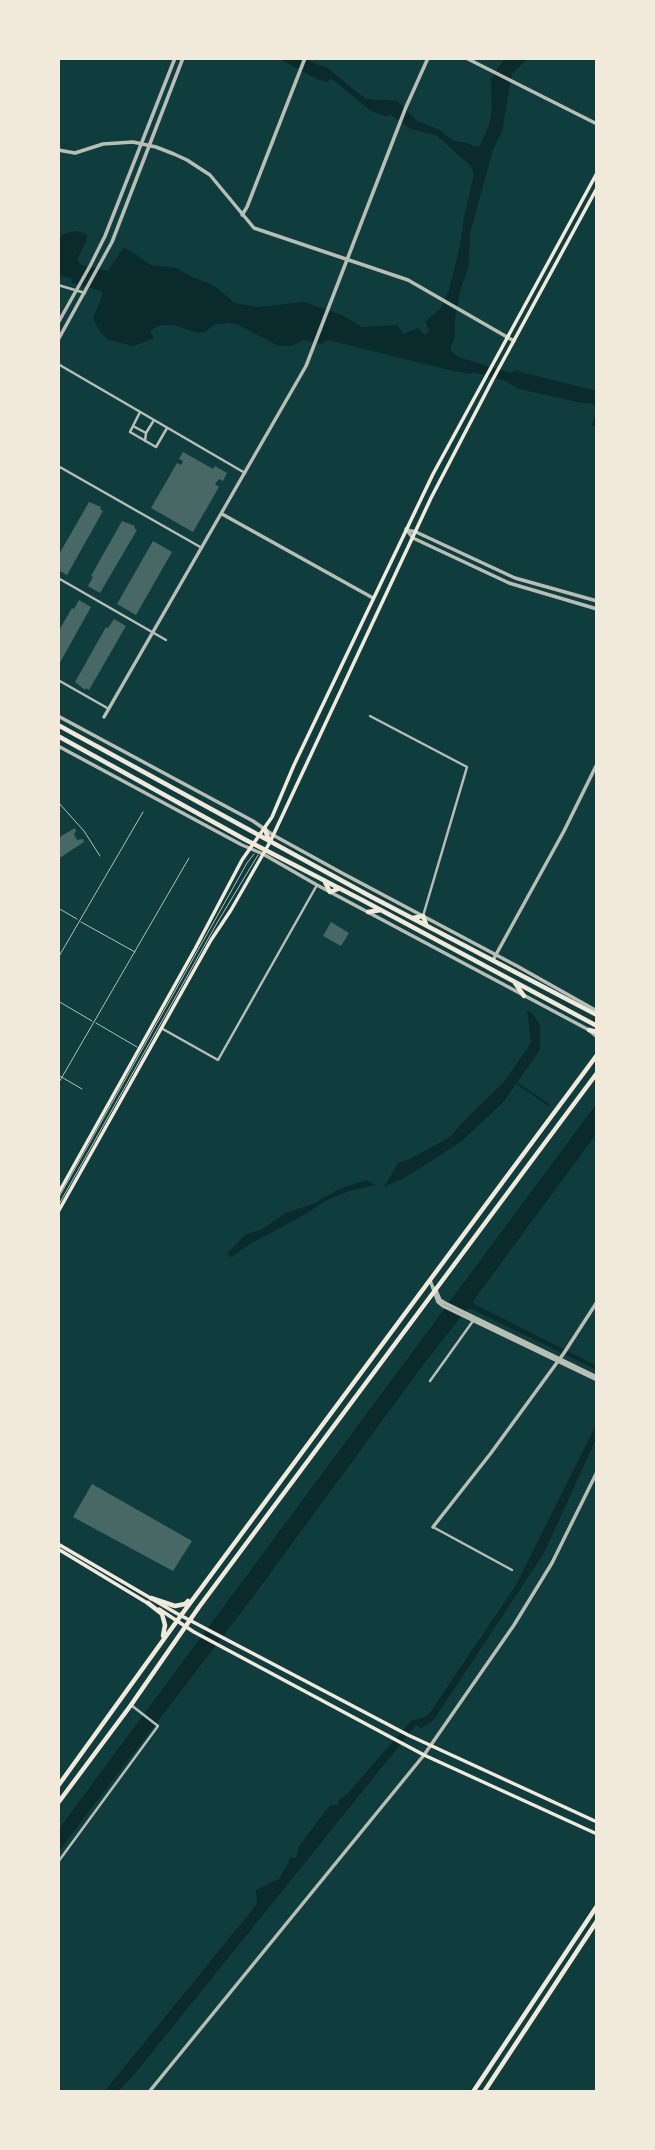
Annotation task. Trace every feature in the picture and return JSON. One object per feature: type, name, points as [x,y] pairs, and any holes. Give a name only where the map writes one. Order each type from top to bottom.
[{"type":"main road","points":[[58,1194],[252,846],[265,829],[406,529],[485,376],[597,173]]},
{"type":"main road","points":[[58,1212],[161,1028],[270,842],[416,531],[492,379],[597,188]]},
{"type":"main road","points":[[58,725],[270,842],[596,1013]]},
{"type":"main road","points":[[58,736],[252,846],[339,888],[597,1026]]},
{"type":"main road","points":[[265,829],[270,842]]},
{"type":"main road","points":[[325,881],[330,892],[339,888]]},
{"type":"main road","points":[[368,912],[381,910]]},
{"type":"main road","points":[[413,918],[423,916],[426,925]]},
{"type":"main road","points":[[515,982],[524,996]]},
{"type":"main road","points":[[589,1030],[597,1032]]},
{"type":"main road","points":[[58,1786],[201,1588],[597,1055]]},
{"type":"main road","points":[[58,1803],[190,1620],[597,1073]]},
{"type":"main road","points":[[58,1546],[179,1618],[202,1625],[430,1746],[597,1822]]},
{"type":"main road","points":[[149,1601],[175,1606],[185,1604],[201,1588]]},
{"type":"main road","points":[[149,1601],[162,1615],[165,1625],[158,1648]]},
{"type":"main road","points":[[179,1618],[185,1627],[424,1755],[597,1833]]},
{"type":"main road","points":[[473,2092],[597,1906]]},
{"type":"main road","points":[[484,2092],[597,1920]]},
{"type":"street","points":[[58,323],[109,227],[174,58]]},
{"type":"street","points":[[58,340],[100,267],[122,219],[183,58]]},
{"type":"street","points":[[242,215],[305,58]]},
{"type":"street","points":[[104,717],[306,366],[406,107],[428,58]]},
{"type":"street","points":[[466,58],[597,124]]},
{"type":"street","points":[[58,150],[75,153],[120,142],[141,144],[181,157],[199,167],[222,188],[242,215],[263,233],[395,275],[514,341]]},
{"type":"street","points":[[58,285],[85,293]]},
{"type":"street","points":[[58,364],[245,473]]},
{"type":"street","points":[[140,412],[128,431],[156,447],[167,428]]},
{"type":"street","points":[[145,441],[146,433],[154,420]]},
{"type":"street","points":[[133,426],[146,433]]},
{"type":"street","points":[[58,466],[202,548]]},
{"type":"street","points":[[222,514],[373,598]]},
{"type":"street","points":[[406,529],[416,531],[515,578],[597,601]]},
{"type":"street","points":[[406,529],[413,538],[509,583],[597,608]]},
{"type":"street","points":[[58,578],[166,640]]},
{"type":"street","points":[[58,680],[109,709]]},
{"type":"street","points":[[58,716],[253,821],[273,835],[495,958],[571,818],[597,764]]},
{"type":"street","points":[[370,716],[467,767],[423,916]]},
{"type":"street","points":[[58,746],[252,846]]},
{"type":"street","points":[[263,851],[317,885],[589,1030],[597,1037]]},
{"type":"street","points":[[161,1028],[218,1060],[317,885]]},
{"type":"street","points":[[430,1280],[439,1301],[597,1379]]},
{"type":"street","points":[[512,1570],[433,1527],[564,1353],[597,1302]]},
{"type":"street","points":[[468,1316],[473,1321],[558,1360]]},
{"type":"street","points":[[430,1381],[473,1321]]},
{"type":"street","points":[[149,2092],[424,1755],[514,1625],[552,1563],[597,1472]]},
{"type":"street","points":[[58,1862],[158,1726],[131,1705]]},
{"type":"lane","points":[[58,802],[84,831],[100,856]]},
{"type":"lane","points":[[58,958],[143,812]]},
{"type":"lane","points":[[58,1199],[247,863],[263,851]]},
{"type":"lane","points":[[58,1206],[217,923],[263,851]]},
{"type":"lane","points":[[58,1084],[189,858]]},
{"type":"lane","points":[[59,909],[135,952]]},
{"type":"lane","points":[[58,1001],[139,1048]]},
{"type":"lane","points":[[58,1075],[82,1089]]},
{"type":"water","points":[[278,58],[305,58],[326,67],[366,99],[397,101],[417,121],[438,129],[454,141],[480,146],[492,111],[491,79],[505,58],[528,58],[512,74],[502,131],[493,150],[470,233],[469,264],[460,292],[455,336],[450,350],[458,357],[511,373],[517,370],[597,391],[596,428],[592,425],[596,412],[591,403],[524,390],[508,382],[474,372],[471,374],[445,369],[328,340],[321,344],[304,340],[291,346],[279,346],[229,323],[214,325],[205,332],[198,333],[174,325],[160,325],[150,331],[154,338],[134,346],[109,340],[103,335],[93,318],[102,291],[72,283],[72,279],[58,275],[58,237],[67,233],[78,231],[87,235],[77,259],[81,265],[108,271],[124,247],[151,265],[177,268],[213,285],[235,303],[258,307],[304,302],[342,315],[362,327],[397,325],[403,334],[418,328],[424,335],[430,331],[425,322],[441,308],[449,290],[460,246],[474,174],[470,165],[436,135],[411,129],[391,115],[385,116],[371,111],[332,79],[326,82],[317,79]]},
{"type":"water","points":[[527,1010],[540,1025],[540,1050],[504,1101],[462,1141],[406,1177],[384,1187],[398,1163],[450,1137],[504,1082],[531,1043]]},
{"type":"water","points":[[597,1103],[597,1133],[473,1301],[474,1304],[597,1366],[597,1370],[467,1309],[252,1598],[58,1852],[58,1830]]},
{"type":"water","points":[[366,1180],[375,1185],[349,1191],[325,1201],[232,1257],[227,1254],[246,1234],[261,1230],[286,1213],[313,1204],[339,1189]]},
{"type":"water","points":[[597,1423],[597,1437],[544,1553],[433,1721],[421,1728],[416,1725],[137,2071],[118,2092],[104,2092],[257,1904],[256,1890],[279,1879],[291,1857],[296,1858],[299,1846],[328,1808],[338,1805],[338,1801],[411,1721],[429,1714],[516,1585]]},
{"type":"building","points":[[183,452],[213,469],[215,466],[227,473],[223,481],[219,479],[215,484],[219,487],[193,532],[151,508],[177,463],[181,465],[183,461],[179,459]]},
{"type":"building","points":[[89,502],[101,507],[103,511],[67,575],[58,570],[58,556]]},
{"type":"building","points":[[122,521],[135,526],[137,530],[100,593],[88,586],[93,577],[91,576]]},
{"type":"building","points":[[153,541],[172,552],[136,615],[117,604]]},
{"type":"building","points":[[79,600],[91,607],[58,666],[58,632]]},
{"type":"building","points":[[114,619],[126,626],[89,690],[85,690],[75,682],[106,627],[108,628]]},
{"type":"building","points":[[75,828],[77,840],[83,839],[84,842],[58,859],[58,838]]},
{"type":"building","points":[[331,922],[349,933],[341,946],[323,936]]},
{"type":"building","points":[[92,1484],[192,1541],[173,1571],[73,1517]]},
{"type":"waterway","points":[[515,1082],[549,1105]]}]
